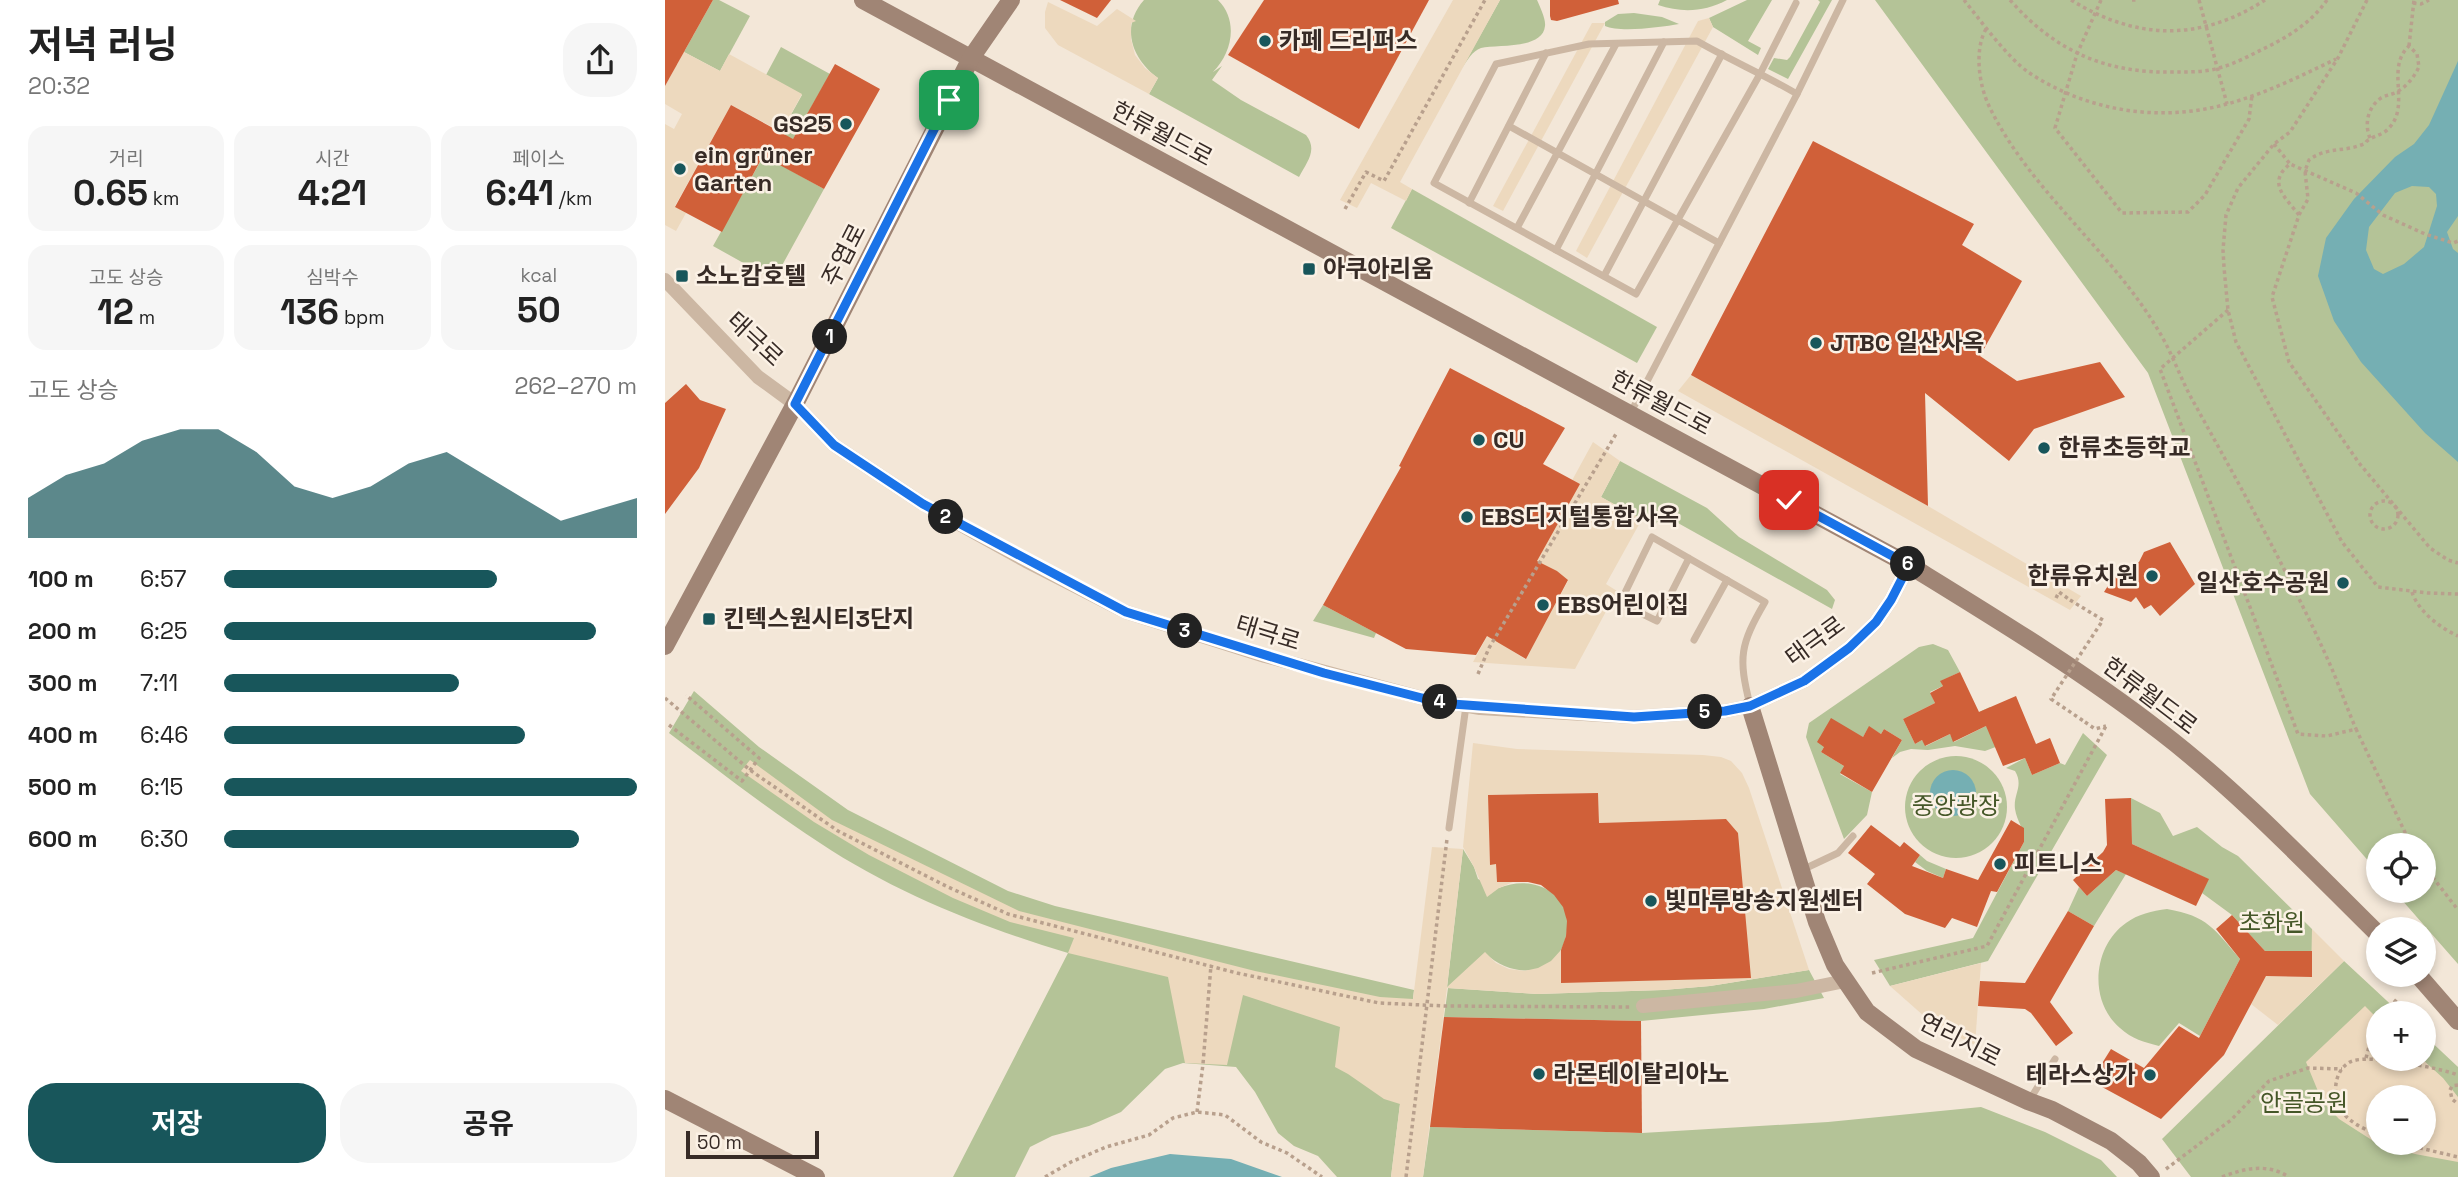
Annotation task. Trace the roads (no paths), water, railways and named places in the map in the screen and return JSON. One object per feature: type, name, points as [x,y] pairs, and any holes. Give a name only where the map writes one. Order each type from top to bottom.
[{"type":"main road","name":"한류월드로","points":[[863,0],[1909,565],[2027,638],[2162,733],[2255,814],[2366,922]]},
{"type":"main road","name":"주엽로","points":[[665,646],[795,404],[971,58],[1011,0]]},
{"type":"main road","name":"연리지로","points":[[1750,706],[1817,922],[1845,981],[1867,1012],[1916,1049],[2052,1110],[2111,1141],[2145,1170]]},
{"type":"main road","points":[[2429,987],[2458,1021]]},
{"type":"main road","points":[[665,1099],[816,1177]]},
{"type":"street","name":"태극로","points":[[665,280],[758,377],[795,404],[834,445],[923,504],[1126,612],[1324,673],[1422,698],[1466,706],[1634,717],[1725,711],[1750,706],[1804,681],[1849,648],[1876,622],[1909,565]]},
{"type":"street","points":[[1640,1004],[1796,991],[1845,981]]},
{"type":"lane","points":[[1630,414],[1797,94],[1843,0]]},
{"type":"lane","points":[[1796,3],[1760,74],[1636,294],[1434,183],[1496,64],[1589,44],[1697,41],[1760,74],[1797,94]]},
{"type":"lane","points":[[1556,250],[1664,42]]},
{"type":"lane","points":[[1517,228],[1616,44]]},
{"type":"lane","points":[[1469,202],[1546,53]]},
{"type":"lane","points":[[1604,276],[1722,54]]},
{"type":"lane","points":[[1509,126],[1720,243]]},
{"type":"lane","points":[[1689,558],[1657,621],[1620,603],[1652,537],[1689,558],[1765,602],[1747,632],[1742,664],[1750,706]]},
{"type":"lane","points":[[1695,640],[1727,580]]},
{"type":"lane","points":[[1447,831],[1466,706]]},
{"type":"lane","points":[[1801,871],[1838,853],[1853,836]]},
{"type":"lane","points":[[2028,1101],[2055,1059]]},
{"type":"water","points":[[2458,61],[2458,216],[2447,232],[2453,249],[2458,253],[2458,462],[2425,433],[2361,362],[2334,321],[2318,276],[2326,238],[2354,199],[2395,157],[2414,144],[2429,125]],"holes":[[[2412,186],[2429,187],[2436,194],[2437,206],[2424,247],[2404,264],[2383,274],[2374,269],[2366,250],[2369,227],[2395,193]]]},
{"type":"water","points":[[1953,770],[1969,777],[1976,793],[1969,809],[1953,816],[1937,809],[1930,793],[1937,777]]},
{"type":"water","points":[[1170,1154],[1231,1159],[1282,1177],[1089,1177],[1111,1168]]},
{"type":"place","name":"카페 드리퍼스","points":[[1265,41]]},
{"type":"place","name":"GS25","points":[[846,124]]},
{"type":"place","name":"ein grüner Garten","points":[[680,169]]},
{"type":"place","name":"아쿠아리움","points":[[1309,269]]},
{"type":"place","name":"소노캄호텔","points":[[682,276]]},
{"type":"place","name":"JTBC 일산사옥","points":[[1816,343]]},
{"type":"place","name":"CU","points":[[1479,440]]},
{"type":"place","name":"한류초등학교","points":[[2044,448]]},
{"type":"place","name":"EBS디지털통합사옥","points":[[1467,517]]},
{"type":"place","name":"한류유치원","points":[[2152,576]]},
{"type":"place","name":"일산호수공원","points":[[2343,583]]},
{"type":"place","name":"EBS어린이집","points":[[1543,605]]},
{"type":"place","name":"킨텍스원시티3단지","points":[[709,619]]},
{"type":"place","name":"피트니스","points":[[2000,864]]},
{"type":"place","name":"빛마루방송지원센터","points":[[1651,901]]},
{"type":"place","name":"라몬테이탈리아노","points":[[1539,1074]]},
{"type":"place","name":"테라스상가","points":[[2150,1075]]},
{"type":"park label","name":"중앙광장","points":[[1956,806]]},
{"type":"park label","name":"초화원","points":[[2272,923]]},
{"type":"park label","name":"안골공원","points":[[2304,1103]]}]
